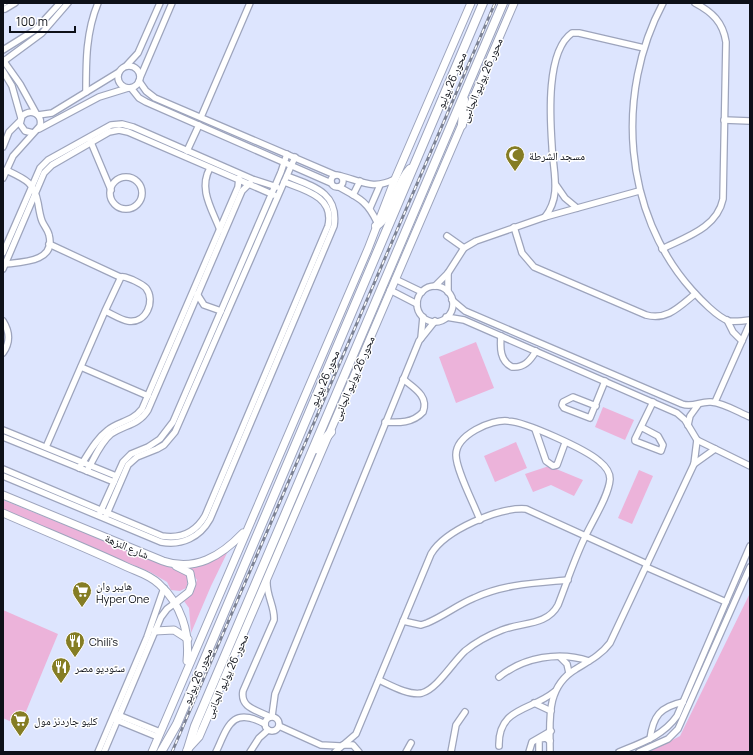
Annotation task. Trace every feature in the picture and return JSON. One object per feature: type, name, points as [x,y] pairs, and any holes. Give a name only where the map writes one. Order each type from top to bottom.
[{"type":"highway","name":"محور 26 يوليو","points":[[161,752],[179,719],[416,164],[483,3]]},
{"type":"highway","name":"محور 26 يوليو","points":[[187,751],[198,720],[503,3]]},
{"type":"highway","points":[[462,125],[465,92]]},
{"type":"highway","points":[[376,224],[383,220],[405,176],[416,164]]},
{"type":"highway","points":[[311,456],[331,432]]},
{"type":"main road","points":[[152,752],[246,529],[368,249],[376,224],[471,3]]},
{"type":"main road","name":"محور 26 يوليو الجانبى","points":[[187,751],[201,733],[514,3]]},
{"type":"main road","name":"شارع النزهة","points":[[3,495],[168,563],[192,564],[212,558],[229,548],[246,529]]},
{"type":"main road","name":"شارع النزهة","points":[[3,513],[151,577],[164,588],[175,602],[183,620],[188,639],[186,670]]},
{"type":"main road","points":[[168,563],[187,571],[192,581],[189,592],[175,602]]},
{"type":"main road","points":[[155,631],[174,630],[188,639]]},
{"type":"street","points":[[4,6],[16,3]]},
{"type":"street","points":[[3,50],[35,30],[60,3]]},
{"type":"street","points":[[39,129],[41,120],[20,84],[4,61],[42,33],[68,3]]},
{"type":"street","points":[[86,92],[86,49],[89,30],[98,3]]},
{"type":"street","points":[[3,147],[9,132],[27,112],[37,114],[52,112],[119,72],[126,66],[138,53],[160,3]]},
{"type":"street","points":[[3,178],[16,152],[33,133],[99,97],[129,88],[139,80],[172,3]]},
{"type":"street","points":[[201,117],[250,3]]},
{"type":"street","points":[[663,3],[644,48],[637,78],[633,121],[633,146],[639,191],[662,250],[678,274],[695,294],[728,320],[733,332],[742,341]]},
{"type":"street","points":[[662,250],[702,229],[718,213],[723,199],[725,34],[714,15],[695,3]]},
{"type":"street","points":[[545,217],[554,202],[556,184],[551,135],[552,92],[556,61],[562,42],[572,33],[579,32],[644,48]]},
{"type":"street","points":[[126,66],[134,68],[138,72],[139,80],[146,90],[155,98],[287,154],[338,175],[360,181],[380,185],[395,179]]},
{"type":"street","points":[[3,71],[16,94],[23,130],[33,133]]},
{"type":"street","points":[[119,72],[118,81],[122,86],[129,88],[142,100],[331,182],[334,187],[339,187],[353,195],[370,208],[376,224]]},
{"type":"street","points":[[724,120],[750,121]]},
{"type":"street","points":[[4,267],[41,178],[48,168],[106,127],[122,124],[187,151],[277,196]]},
{"type":"street","points":[[187,151],[199,125]]},
{"type":"street","points":[[3,253],[32,184],[43,164],[89,140],[109,132],[124,131],[210,168],[240,177]]},
{"type":"street","points":[[89,140],[111,190],[112,201],[116,206],[123,209],[131,209],[137,205],[142,196],[140,185],[135,180],[128,177],[117,180],[111,190]]},
{"type":"street","points":[[100,513],[116,476],[127,457],[154,443],[170,428],[287,154]]},
{"type":"street","points":[[106,516],[128,465],[137,457],[157,450],[175,432],[277,196],[296,157]]},
{"type":"street","points":[[210,168],[205,177],[205,193],[220,230]]},
{"type":"street","points":[[4,267],[39,259],[44,255],[50,244],[49,236],[42,221],[36,192],[32,184],[6,170]]},
{"type":"street","points":[[331,182],[332,177],[338,175]]},
{"type":"street","points":[[338,175],[343,183],[339,187]]},
{"type":"street","points":[[79,468],[98,440],[108,430],[132,419],[139,413],[148,396],[220,230],[238,187],[240,177]]},
{"type":"street","points":[[3,469],[155,540],[168,543],[181,542],[193,538],[204,523],[328,226],[330,214],[321,198],[285,179]]},
{"type":"street","points":[[353,195],[360,181]]},
{"type":"street","points":[[250,182],[281,188]]},
{"type":"street","points":[[87,471],[106,438],[117,431],[135,424],[144,416],[242,191],[250,182]]},
{"type":"street","points":[[556,184],[565,198],[577,208]]},
{"type":"street","points":[[370,208],[380,185]]},
{"type":"street","points":[[417,304],[422,292],[425,289],[435,286],[448,273],[464,248],[487,236],[545,217],[639,191]]},
{"type":"street","points":[[514,227],[522,253],[534,267],[646,315],[658,317],[669,314],[695,294]]},
{"type":"street","points":[[447,236],[464,248]]},
{"type":"street","points":[[50,244],[120,277],[123,276],[145,288],[150,297],[149,308],[143,317],[133,321],[128,321],[105,311]]},
{"type":"street","points":[[448,273],[448,292],[452,300],[466,311],[687,406],[698,405],[706,402],[715,402],[750,417]]},
{"type":"street","points":[[46,447],[120,277]]},
{"type":"street","points":[[395,279],[422,292]]},
{"type":"street","points":[[435,286],[448,292]]},
{"type":"street","points":[[390,290],[417,304],[423,316],[421,338]]},
{"type":"street","points":[[198,294],[204,305]]},
{"type":"street","points":[[446,317],[450,312],[452,300]]},
{"type":"street","points":[[191,310],[204,305],[221,311]]},
{"type":"street","points":[[423,316],[435,321]]},
{"type":"street","points":[[265,724],[266,720],[271,716],[275,694],[421,338],[435,321],[446,317],[464,320],[677,413],[685,420],[696,440],[694,464],[610,643],[604,651],[569,673],[554,692],[519,710],[506,720],[499,735],[499,746]]},
{"type":"street","points":[[728,320],[750,320]]},
{"type":"street","points":[[3,321],[7,328],[8,338],[3,353]]},
{"type":"street","points":[[715,402],[750,323]]},
{"type":"street","points":[[501,336],[502,357],[504,361],[512,367],[524,365],[531,359],[536,351]]},
{"type":"street","points":[[81,367],[148,396]]},
{"type":"street","points":[[386,422],[399,423],[411,421],[423,412],[425,403],[423,397],[403,379]]},
{"type":"street","points":[[596,406],[573,397],[563,402],[562,405],[564,408],[587,418],[591,417],[596,406],[605,381]]},
{"type":"street","points":[[641,428],[658,436],[663,445],[660,452],[636,442],[641,428],[653,402]]},
{"type":"street","points":[[688,426],[690,416],[698,405]]},
{"type":"street","points":[[379,680],[412,693],[418,694],[429,690],[466,651],[485,638],[511,627],[541,621],[549,617],[558,605],[585,536],[607,489],[609,474],[604,466],[595,458],[535,430],[505,420],[472,432],[463,438],[456,451],[456,459],[480,520]]},
{"type":"street","points":[[3,430],[116,476]]},
{"type":"street","points":[[535,430],[546,461],[553,466],[556,465],[565,443]]},
{"type":"street","points":[[3,437],[114,482]]},
{"type":"street","points":[[696,440],[750,466]]},
{"type":"street","points":[[694,464],[703,456],[715,449]]},
{"type":"street","points":[[3,476],[100,513]]},
{"type":"street","points":[[335,752],[341,745],[356,734],[435,548],[446,537],[480,520],[507,510],[526,509],[726,602]]},
{"type":"street","points":[[619,752],[650,739],[670,726],[683,702],[750,546]]},
{"type":"street","points":[[639,752],[668,739],[678,729],[750,567]]},
{"type":"street","points":[[403,621],[421,625],[427,624],[464,602],[497,589],[523,584],[568,580]]},
{"type":"street","points":[[267,581],[268,595],[274,612],[274,620],[243,691],[243,698],[247,706],[278,718],[279,726]]},
{"type":"street","points":[[104,752],[116,717],[137,667],[164,588]]},
{"type":"street","points":[[137,667],[162,614],[175,602]]},
{"type":"street","points":[[499,677],[525,662],[545,657],[577,658],[589,661]]},
{"type":"street","points":[[560,657],[567,664],[569,673]]},
{"type":"street","points":[[550,752],[551,710],[554,692]]},
{"type":"street","points":[[650,739],[653,721],[659,713],[671,706],[683,702]]},
{"type":"street","points":[[534,703],[551,710]]},
{"type":"street","points":[[451,752],[456,726],[465,712]]},
{"type":"street","points":[[116,717],[159,734]]},
{"type":"street","points":[[98,752],[116,717]]},
{"type":"street","points":[[216,752],[227,727],[233,720],[241,717],[249,717],[265,724],[268,730]]},
{"type":"street","points":[[250,752],[258,738],[268,730],[274,731],[279,726]]},
{"type":"street","points":[[279,726],[322,745],[353,745],[359,751]]},
{"type":"street","points":[[529,752],[532,742],[551,731]]},
{"type":"street","points":[[356,734],[359,751]]},
{"type":"street","points":[[539,738],[546,738],[550,741]]},
{"type":"street","points":[[539,738],[539,752]]},
{"type":"street","points":[[406,752],[411,743]]},
{"type":"street","points":[[322,745],[328,752]]},
{"type":"shaded area","points":[[476,342],[494,388],[456,403],[439,357]]},
{"type":"shaded area","points":[[603,407],[634,420],[625,440],[595,427]]},
{"type":"shaded area","points":[[516,442],[527,468],[495,482],[484,456]]},
{"type":"shaded area","points":[[549,466],[583,480],[574,496],[551,485],[533,492],[525,474]]},
{"type":"shaded area","points":[[639,470],[653,476],[632,524],[618,518]]},
{"type":"shaded area","points":[[3,500],[179,571],[187,575],[188,581],[186,588],[180,591],[171,590],[167,582],[150,572],[3,511]]},
{"type":"shaded area","points":[[228,551],[191,633],[189,608],[184,601],[192,592],[197,580],[188,567]]},
{"type":"shaded area","points":[[750,593],[750,752],[649,752],[680,736]]},
{"type":"shaded area","points":[[3,610],[58,634],[20,726],[3,718]]},
{"type":"railway","points":[[172,752],[495,3]]},
{"type":"place","name":"مسجد الشرطة","points":[[515,172]]},
{"type":"place","name":"هايبر وان Hyper One","points":[[82,608]]},
{"type":"place","name":"Chili's","points":[[75,658]]},
{"type":"place","name":"ستوديو مصر","points":[[61,684]]},
{"type":"place","name":"كليو جاردنز مول","points":[[20,737]]}]
